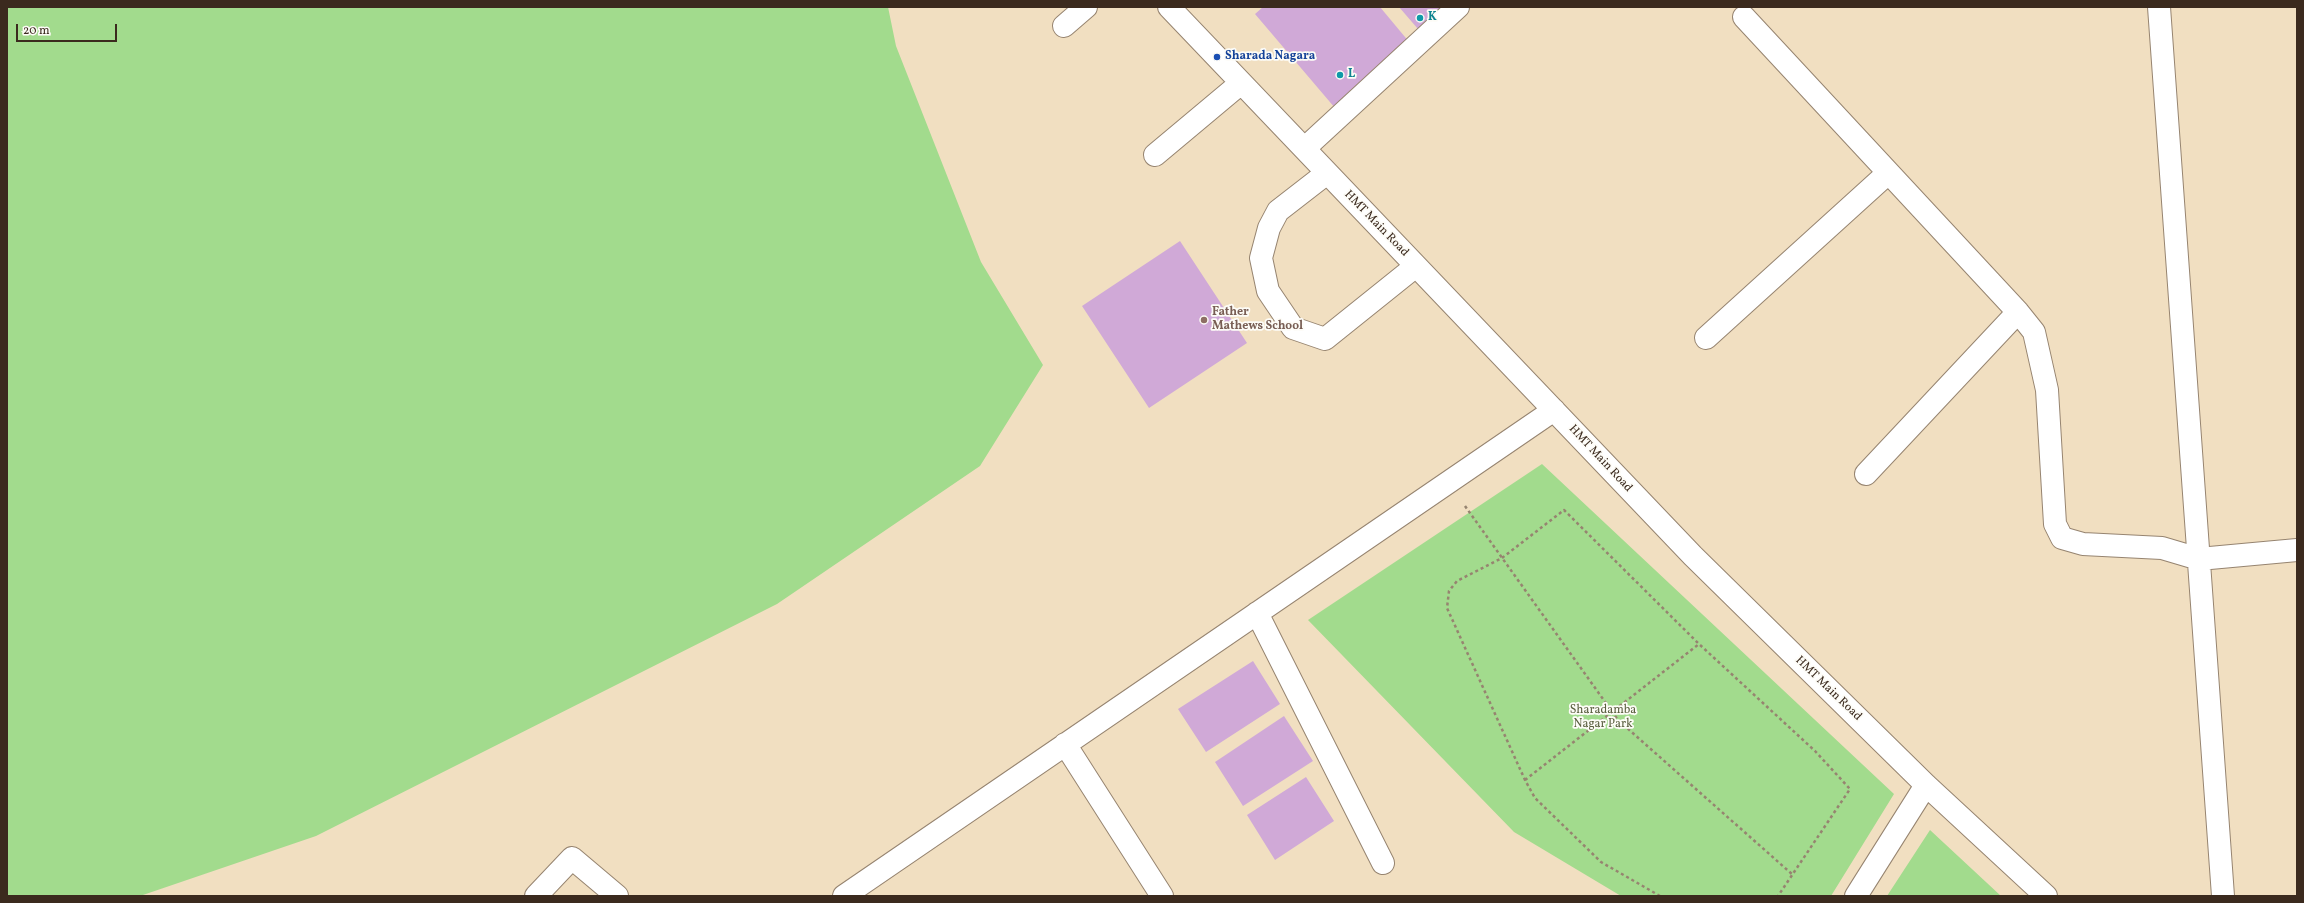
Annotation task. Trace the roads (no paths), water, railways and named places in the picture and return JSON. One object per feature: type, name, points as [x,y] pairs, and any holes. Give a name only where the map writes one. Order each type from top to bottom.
[{"type":"street","points":[[1064,26],[1086,7]]},
{"type":"street","name":"HMT Main Road","points":[[1168,7],[1693,556],[1926,785],[2046,896]]},
{"type":"street","points":[[1304,148],[1458,7]]},
{"type":"street","points":[[2159,7],[2223,896]]},
{"type":"street","points":[[1744,17],[2018,312],[2034,332],[2046,390],[2055,524],[2062,538],[2083,544],[2162,548],[2199,559],[2297,550]]},
{"type":"street","points":[[1155,154],[1241,83]]},
{"type":"street","points":[[1327,173],[1278,211],[1269,228],[1261,258],[1268,291],[1292,328],[1324,338],[1416,266]]},
{"type":"street","points":[[1706,338],[1888,173]]},
{"type":"street","points":[[1866,474],[2018,312]]},
{"type":"street","points":[[844,896],[1554,410]]},
{"type":"street","points":[[1257,613],[1383,863]]},
{"type":"street","points":[[1065,744],[1162,896]]},
{"type":"street","points":[[1856,896],[1926,785]]},
{"type":"street","points":[[536,896],[572,858],[617,896]]},
{"type":"place","name":"K","points":[[1420,18]]},
{"type":"place","name":"Sharada Nagara","points":[[1217,57]]},
{"type":"place","name":"L","points":[[1340,75]]},
{"type":"place","name":"Father Mathews School","points":[[1204,320]]},
{"type":"park label","name":"Sharadamba Nagar Park","points":[[1603,718]]}]
